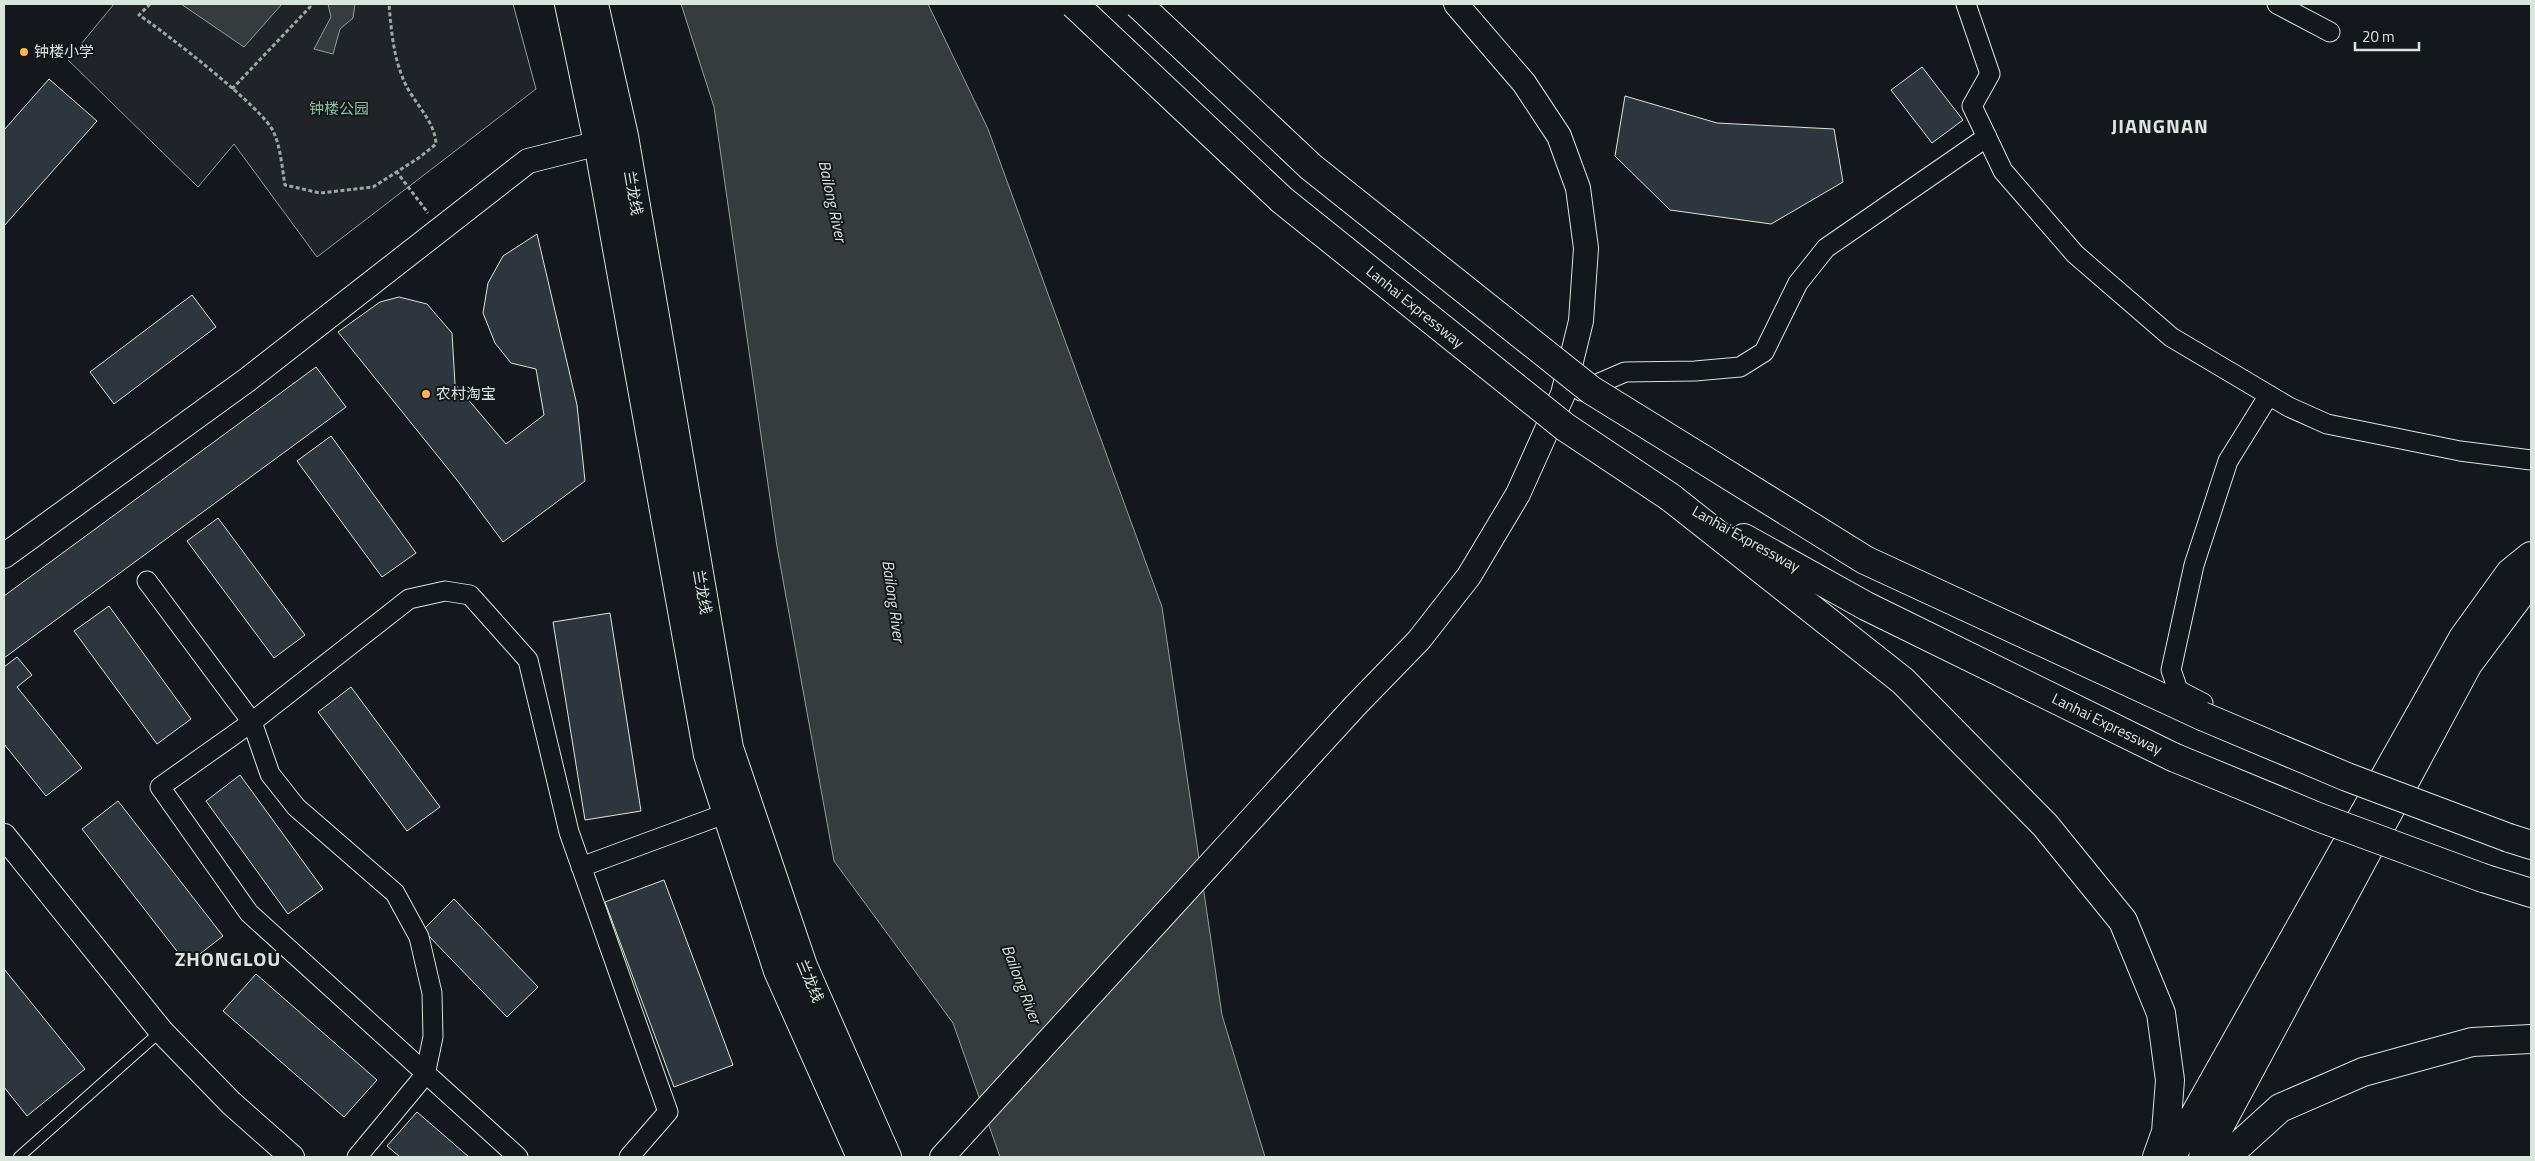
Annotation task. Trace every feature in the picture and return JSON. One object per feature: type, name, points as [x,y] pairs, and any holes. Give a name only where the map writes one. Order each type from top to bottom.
[{"type":"highway","name":"兰龙线","points":[[569,4],[598,143],[708,755],[738,809],[803,966],[887,1157]]},
{"type":"highway","name":"兰龙线","points":[[594,4],[624,136],[738,809],[778,971],[861,1157]]},
{"type":"highway","name":"Lanhai Expressway","points":[[1074,4],[1282,200],[1565,427],[1670,497],[1866,606],[2173,757],[2318,817],[2483,878],[2531,892]]},
{"type":"highway","points":[[1138,4],[1311,167],[1591,390],[1865,560],[2202,716],[2347,777],[2524,841]]},
{"type":"highway","points":[[1670,497],[1903,681],[2045,825],[2122,921],[2161,1012],[2170,1080],[2166,1132],[2157,1157]]},
{"type":"highway","points":[[2171,1157],[2463,638],[2510,573],[2531,556]]},
{"type":"highway","points":[[2203,1157],[2468,664],[2531,580]]},
{"type":"highway","points":[[2226,1157],[2280,1108],[2363,1072],[2472,1042],[2531,1039]]},
{"type":"street","points":[[942,1157],[1355,706],[1419,640],[1469,576],[1518,494],[1563,394],[1581,321],[1583,294],[1586,248],[1578,188],[1558,136],[1524,83],[1456,4]]},
{"type":"street","points":[[1966,4],[1990,74],[1972,106],[2003,171],[2075,254],[2171,336],[2269,395],[2327,424],[2460,451],[2531,460]]},
{"type":"street","points":[[2277,4],[2330,32]]},
{"type":"street","points":[[4,556],[247,380],[528,161],[624,136]]},
{"type":"street","points":[[1563,394],[1587,390],[1625,372],[1696,371],[1740,367],[1764,352],[1798,283],[1826,248],[1987,137]]},
{"type":"street","points":[[2251,728],[2178,690],[2172,670],[2194,565],[2228,461],[2269,395]]},
{"type":"street","points":[[147,581],[252,722],[270,774],[296,807],[395,893],[419,937],[432,993],[433,1036],[425,1075],[357,1157]]},
{"type":"street","points":[[518,1157],[425,1075],[249,913],[160,788],[252,722],[409,598],[445,591],[470,595],[528,660],[569,832],[668,1112],[629,1157]]},
{"type":"street","points":[[581,867],[738,809]]},
{"type":"street","points":[[4,836],[161,1031],[231,1103],[292,1157]]},
{"type":"lane","points":[[19,1157],[161,1031]]},
{"type":"path","points":[[150,4],[138,15],[156,27],[251,105],[274,131],[285,185],[320,193],[373,187],[420,157],[436,144],[436,132],[402,78],[393,45],[389,4]]},
{"type":"path","points":[[232,89],[310,7],[310,4]]},
{"type":"path","points":[[396,171],[441,229]]},
{"type":"green space","name":"钟楼公园","points":[[114,4],[513,4],[536,89],[317,257],[234,144],[198,187],[68,60]]},
{"type":"water","points":[[181,4],[282,4],[244,47]]},
{"type":"water","points":[[328,4],[355,4],[353,18],[340,29],[333,54],[314,49],[331,17]]},
{"type":"water","name":"Bailong River","points":[[681,4],[928,4],[988,129],[1162,607],[1222,1015],[1265,1157],[1000,1157],[953,1023],[834,861],[777,547],[714,107]]},
{"type":"building","points":[[1922,67],[1963,120],[1932,143],[1891,90]]},
{"type":"building","points":[[49,79],[97,121],[4,226],[4,130]]},
{"type":"building","points":[[1625,96],[1717,123],[1834,129],[1843,182],[1771,224],[1670,210],[1615,156]]},
{"type":"building","name":"农村淘宝","points":[[537,234],[577,405],[585,481],[503,542],[457,480],[338,332],[380,302],[399,297],[427,304],[452,333],[455,384],[506,444],[544,415],[536,369],[511,363],[495,343],[483,313],[488,283],[503,256]]},
{"type":"building","points":[[192,295],[216,327],[114,404],[90,372]]},
{"type":"building","points":[[316,367],[346,407],[4,658],[4,596]]},
{"type":"building","points":[[331,436],[416,553],[382,577],[297,461]]},
{"type":"building","points":[[218,518],[305,635],[274,658],[187,541]]},
{"type":"building","points":[[109,606],[191,719],[157,744],[74,631]]},
{"type":"building","points":[[610,613],[641,811],[585,820],[553,622]]},
{"type":"building","points":[[17,657],[32,675],[17,687],[82,768],[46,796],[4,744],[4,667]]},
{"type":"building","points":[[351,687],[440,807],[407,831],[318,712]]},
{"type":"building","points":[[240,775],[323,889],[288,914],[206,801]]},
{"type":"building","points":[[118,801],[223,936],[187,964],[82,829]]},
{"type":"building","points":[[664,880],[733,1065],[674,1087],[605,902]]},
{"type":"building","points":[[454,899],[538,987],[507,1017],[423,930]]},
{"type":"building","points":[[4,969],[85,1069],[27,1116],[4,1087]]},
{"type":"building","points":[[256,974],[377,1080],[344,1117],[223,1011]]},
{"type":"building","points":[[417,1112],[469,1157],[400,1157],[387,1146]]},
{"type":"place","name":"钟楼小学","points":[[24,52]]},
{"type":"place","name":"农村淘宝","points":[[426,394]]},
{"type":"district","name":"JIANGNAN","points":[[2160,126]]},
{"type":"district","name":"ZHONGLOU","points":[[228,959]]}]
